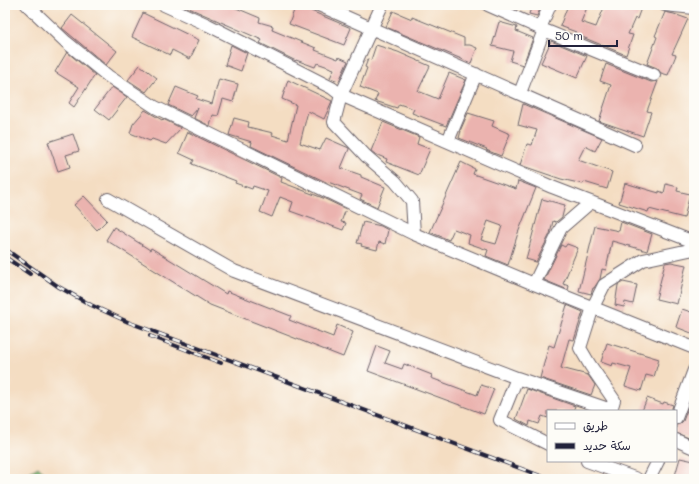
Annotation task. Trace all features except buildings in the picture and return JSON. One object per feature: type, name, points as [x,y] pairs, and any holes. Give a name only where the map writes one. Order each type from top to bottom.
[{"type":"street","points":[[27,5],[66,42],[108,76],[155,107],[414,234],[694,348]]},
{"type":"street","points":[[164,5],[208,25],[332,88],[341,95],[552,187],[694,242]]},
{"type":"street","points":[[319,5],[635,145]]},
{"type":"street","points":[[382,5],[341,95],[334,122],[366,156],[395,181],[412,201],[414,234]]},
{"type":"street","points":[[488,5],[654,75]]},
{"type":"street","points":[[520,93],[550,5]]},
{"type":"street","points":[[665,5],[694,8]]},
{"type":"street","points":[[448,141],[476,74]]},
{"type":"street","points":[[108,199],[234,271],[517,378],[609,410]]},
{"type":"street","points":[[534,284],[561,228],[591,202]]},
{"type":"street","points":[[612,410],[614,400],[580,348],[604,285],[643,260],[694,249]]},
{"type":"street","points":[[677,415],[694,370]]},
{"type":"street","points":[[517,378],[500,420],[547,444]]},
{"type":"street","points":[[677,440],[694,448]]},
{"type":"street","points":[[590,462],[637,479]]},
{"type":"street","points":[[650,479],[658,462]]},
{"type":"green space","points":[[38,467],[52,479],[18,479]]},
{"type":"railway","points":[[5,249],[59,287],[91,305],[128,322],[549,479]]},
{"type":"railway","points":[[5,257],[30,274]]},
{"type":"railway","points":[[150,336],[221,363]]}]
